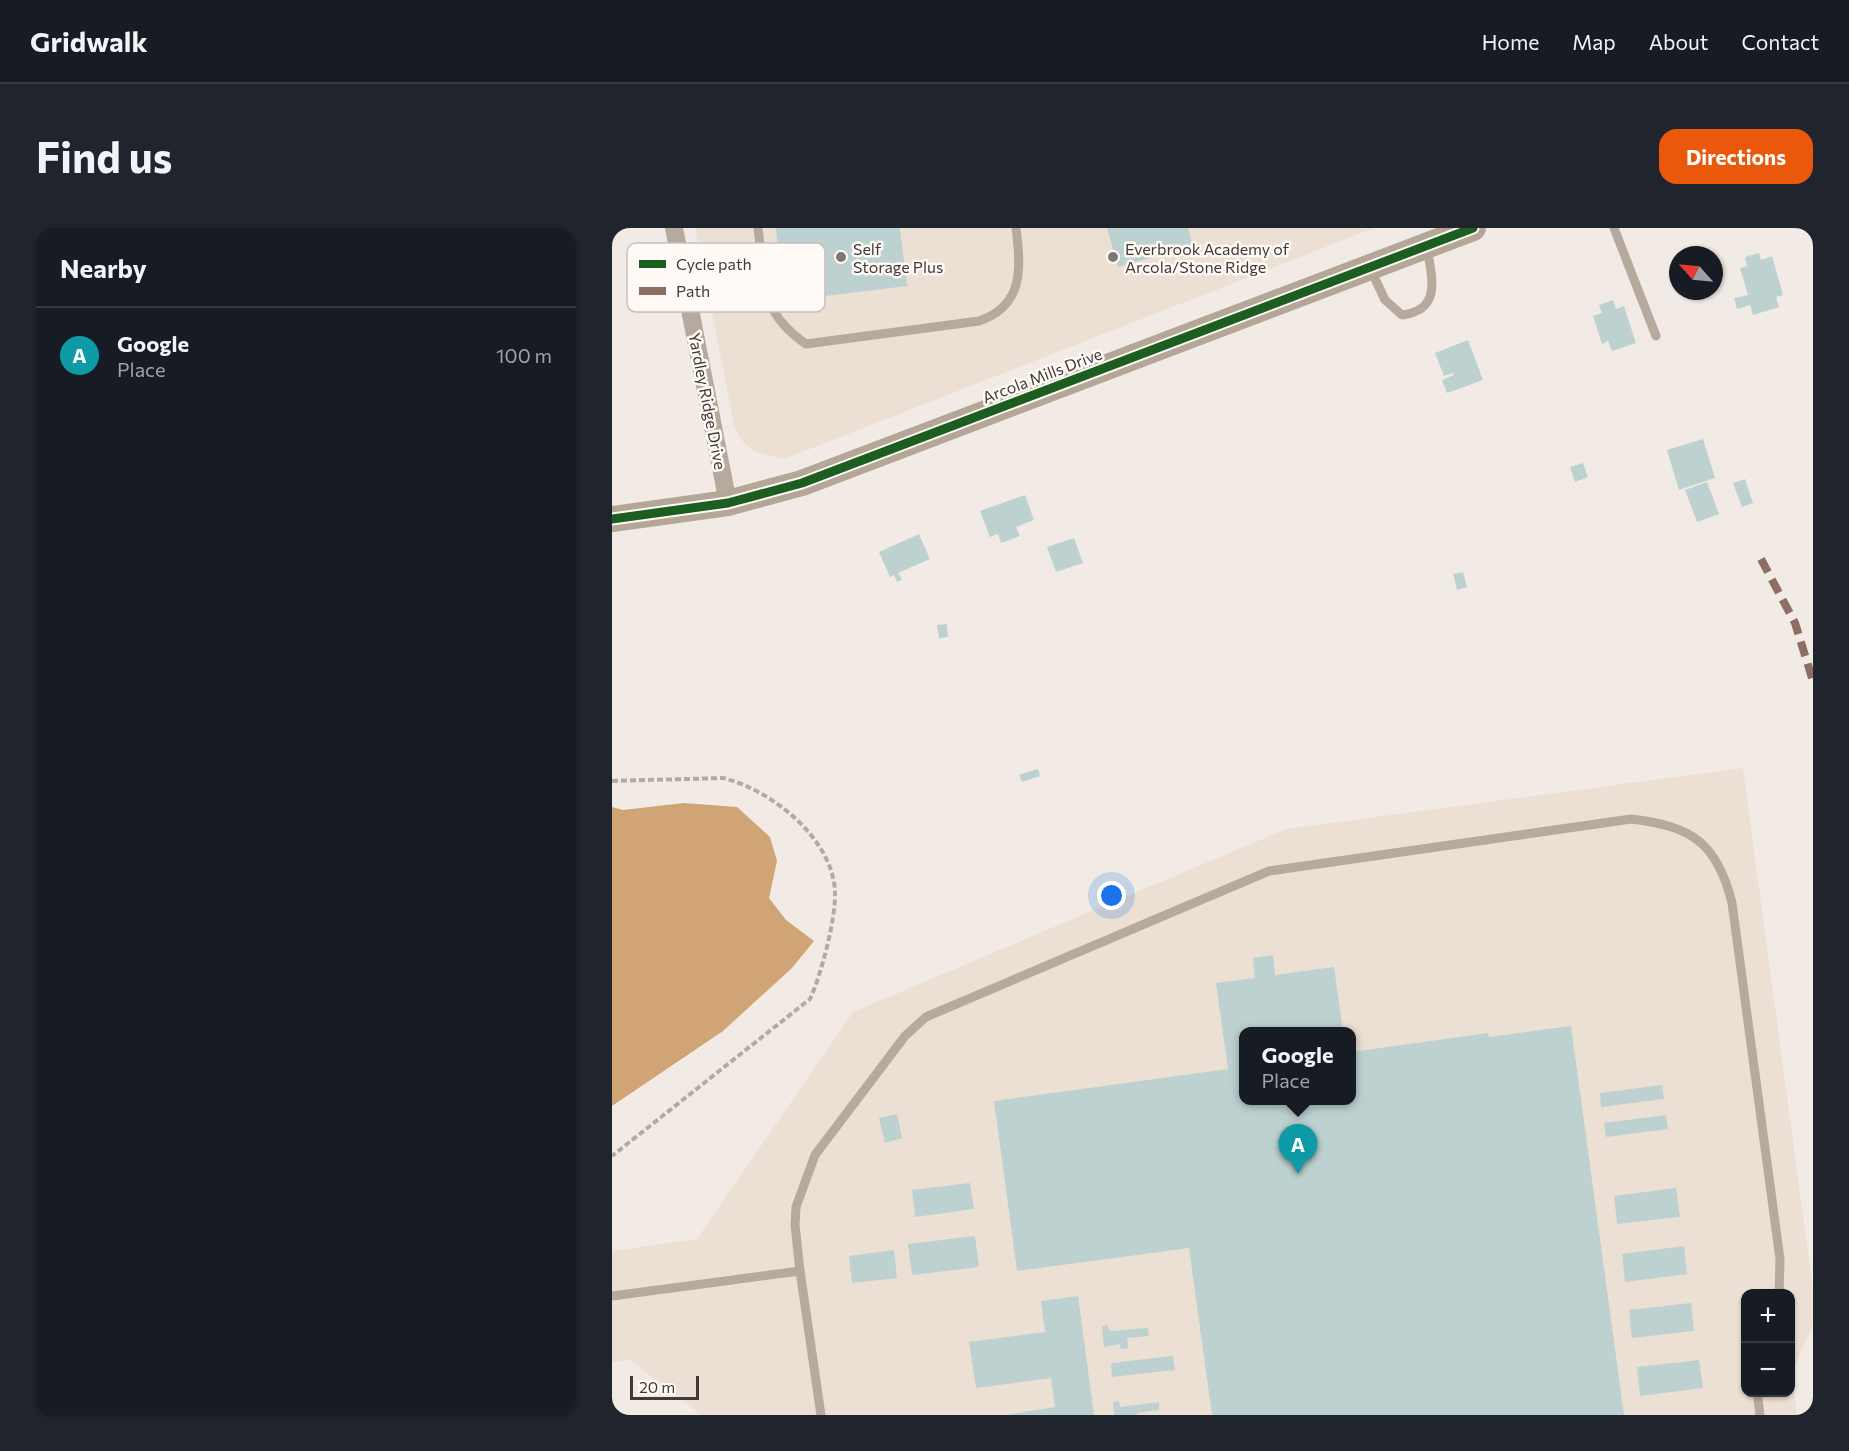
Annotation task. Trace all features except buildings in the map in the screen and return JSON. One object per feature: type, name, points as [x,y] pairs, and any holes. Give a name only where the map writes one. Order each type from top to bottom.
[{"type":"street","name":"Yardley Ridge Drive","points":[[674,228],[677,243]]},
{"type":"street","points":[[1378,264],[1421,237],[1473,228]]},
{"type":"street","name":"Arcola Mills Drive","points":[[612,519],[728,503],[802,483],[1378,264]]},
{"type":"street","name":"Yardley Ridge Drive","points":[[690,312],[728,503]]},
{"type":"lane","points":[[758,228],[760,243]]},
{"type":"lane","points":[[773,312],[788,332],[806,344],[979,321],[996,315],[1008,303],[1015,290],[1020,258],[1016,228]]},
{"type":"lane","points":[[1614,228],[1656,336]]},
{"type":"lane","points":[[1378,264],[1385,300],[1402,315],[1419,313],[1428,304],[1433,280],[1421,237]]},
{"type":"lane","points":[[821,1415],[800,1271],[795,1225],[796,1207],[815,1155],[905,1036],[926,1017],[1269,871],[1631,819],[1670,826],[1686,833],[1713,854],[1725,875],[1732,903],[1778,1247],[1779,1289]]},
{"type":"lane","points":[[612,1296],[800,1271]]},
{"type":"lane","points":[[1758,1397],[1760,1415]]},
{"type":"path","points":[[612,781],[723,778],[738,782],[768,797],[793,815],[809,834],[831,871],[835,893],[821,974],[810,999],[612,1156]]},
{"type":"shaded area","points":[[695,228],[1374,228],[784,459],[754,451],[742,441],[735,429],[712,312],[825,312],[825,243],[698,243]]},
{"type":"shaded area","points":[[1743,768],[1813,1291],[1813,1325],[1795,1365],[1795,1289],[1741,1289],[1741,1397],[1795,1397],[1797,1415],[701,1415],[630,1360],[612,1362],[612,1251],[697,1239],[853,1012],[1286,829]]},
{"type":"shaded area","points":[[684,803],[737,807],[770,837],[777,861],[769,898],[786,920],[814,941],[792,968],[723,1031],[612,1106],[612,807],[623,810]]},
{"type":"marked path","points":[[1761,559],[1795,623],[1813,681]]},
{"type":"cycle path","points":[[612,519],[728,503],[802,483],[1473,228]]},
{"type":"place","name":"Self Storage Plus","points":[[841,257]]},
{"type":"place","name":"Everbrook Academy of Arcola/Stone Ridge","points":[[1113,257]]},
{"type":"place","name":"Google","points":[[1298,1174]]}]
